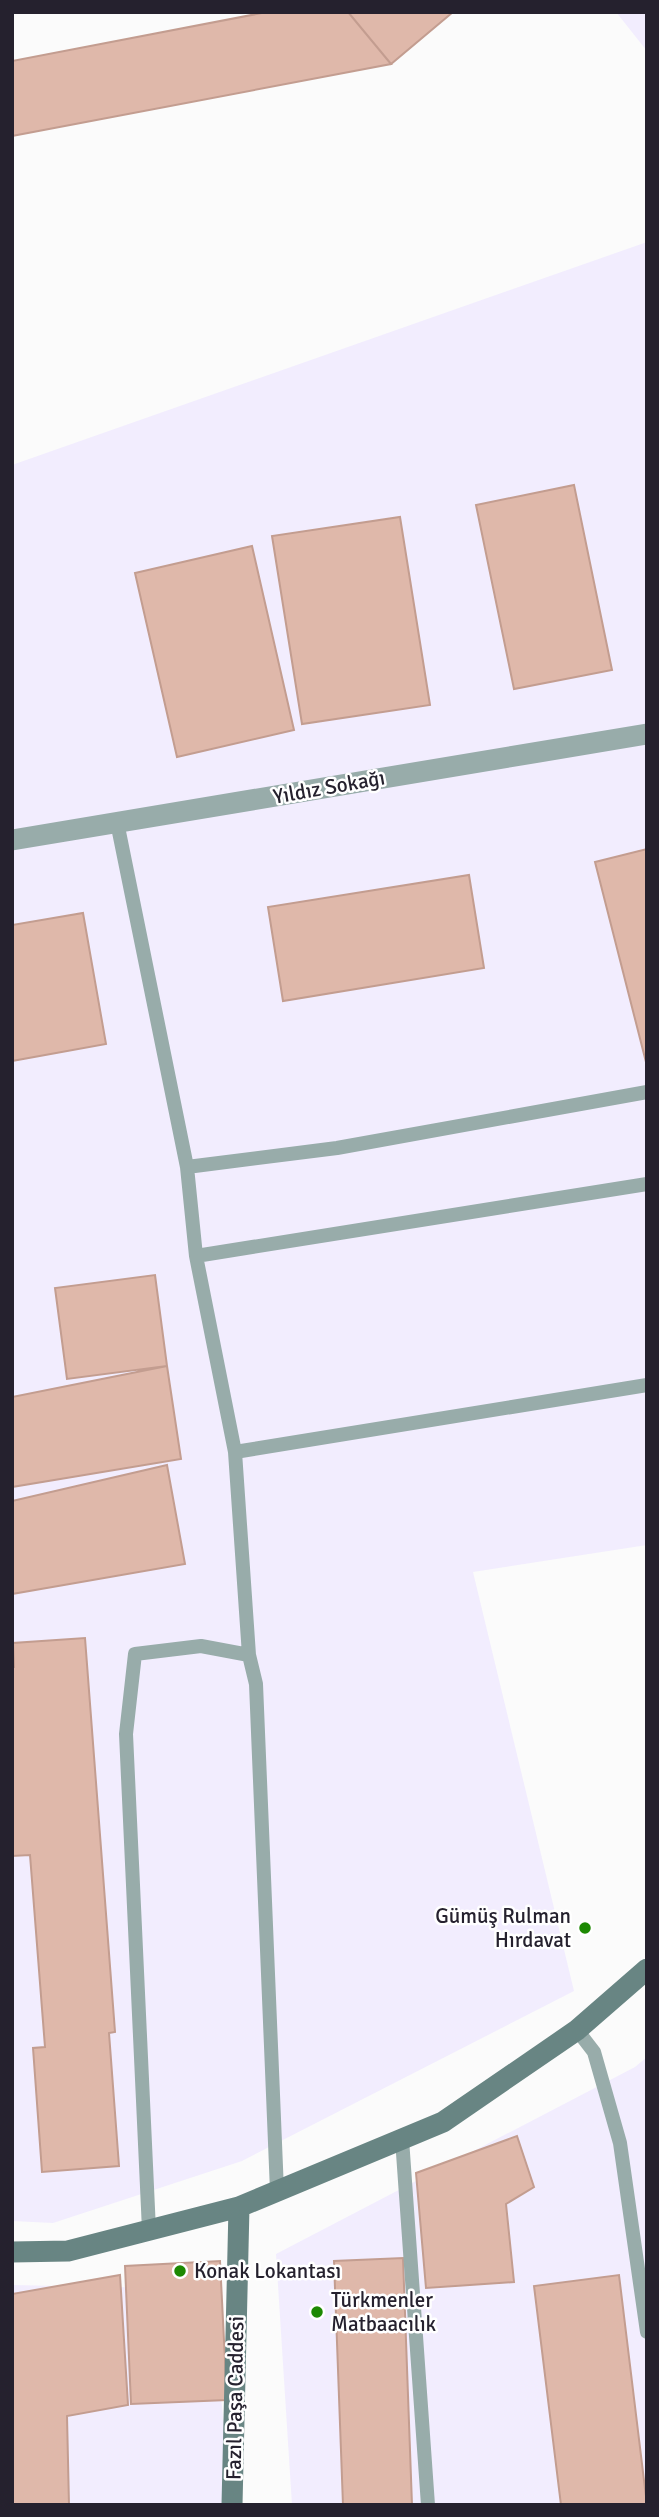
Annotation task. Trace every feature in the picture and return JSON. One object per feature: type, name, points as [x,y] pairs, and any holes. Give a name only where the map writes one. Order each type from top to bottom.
[{"type":"main road","points":[[12,2252],[68,2251],[239,2207],[443,2122],[577,2030],[647,1969]]},
{"type":"main road","name":"Fazıl Paşa Caddesi","points":[[232,2505],[239,2207]]},
{"type":"street","name":"Yıldız Sokağı","points":[[12,840],[647,734]]},
{"type":"lane","points":[[117,822],[187,1167],[196,1256],[235,1452],[249,1655],[256,1684],[277,2191]]},
{"type":"lane","points":[[187,1167],[337,1148],[647,1092]]},
{"type":"lane","points":[[196,1256],[647,1184]]},
{"type":"lane","points":[[235,1452],[647,1385]]},
{"type":"lane","points":[[149,2230],[126,1734],[135,1654],[201,1646],[249,1655]]},
{"type":"lane","points":[[577,2030],[594,2052],[620,2143],[647,2332]]},
{"type":"lane","points":[[402,2139],[428,2505]]},
{"type":"shaded area","points":[[616,12],[647,12],[647,51]]},
{"type":"shaded area","points":[[647,242],[647,1545],[473,1572],[574,1991],[242,2161],[53,2223],[12,2221],[12,465]]},
{"type":"shaded area","points":[[647,2057],[647,2505],[292,2505],[276,2254],[635,2067]]},
{"type":"shaded area","points":[[12,2285],[210,2289],[232,2505],[12,2505]]},
{"type":"building","points":[[267,12],[348,12],[391,64],[12,136],[12,61]]},
{"type":"building","points":[[348,12],[453,12],[391,64]]},
{"type":"building","points":[[574,485],[612,670],[514,689],[476,505]]},
{"type":"building","points":[[400,517],[430,705],[302,724],[272,536]]},
{"type":"building","points":[[252,546],[294,730],[177,757],[135,573]]},
{"type":"building","points":[[647,849],[647,1066],[595,862]]},
{"type":"building","points":[[469,875],[484,968],[283,1001],[268,907]]},
{"type":"building","points":[[83,913],[106,1044],[12,1061],[12,925]]},
{"type":"building","points":[[155,1275],[167,1366],[67,1379],[55,1288]]},
{"type":"building","points":[[167,1366],[181,1459],[12,1487],[12,1397]]},
{"type":"building","points":[[167,1465],[185,1564],[12,1594],[12,1501]]},
{"type":"building","points":[[85,1638],[115,2032],[109,2033],[119,2166],[42,2172],[33,2048],[45,2047],[30,1855],[12,1856],[13,1643]]},
{"type":"building","points":[[517,2136],[534,2187],[506,2204],[514,2282],[426,2288],[416,2173]]},
{"type":"building","points":[[403,2258],[412,2505],[343,2505],[334,2261]]},
{"type":"building","points":[[220,2261],[227,2400],[131,2404],[125,2266]]},
{"type":"building","points":[[120,2275],[128,2405],[67,2416],[69,2505],[12,2505],[12,2294]]},
{"type":"building","points":[[619,2275],[647,2505],[561,2505],[534,2286]]},
{"type":"place","name":"Gümüş Rulman Hırdavat","points":[[585,1928]]},
{"type":"place","name":"Konak Lokantası","points":[[180,2271]]},
{"type":"place","name":"Türkmenler Matbaacılık","points":[[317,2312]]}]
